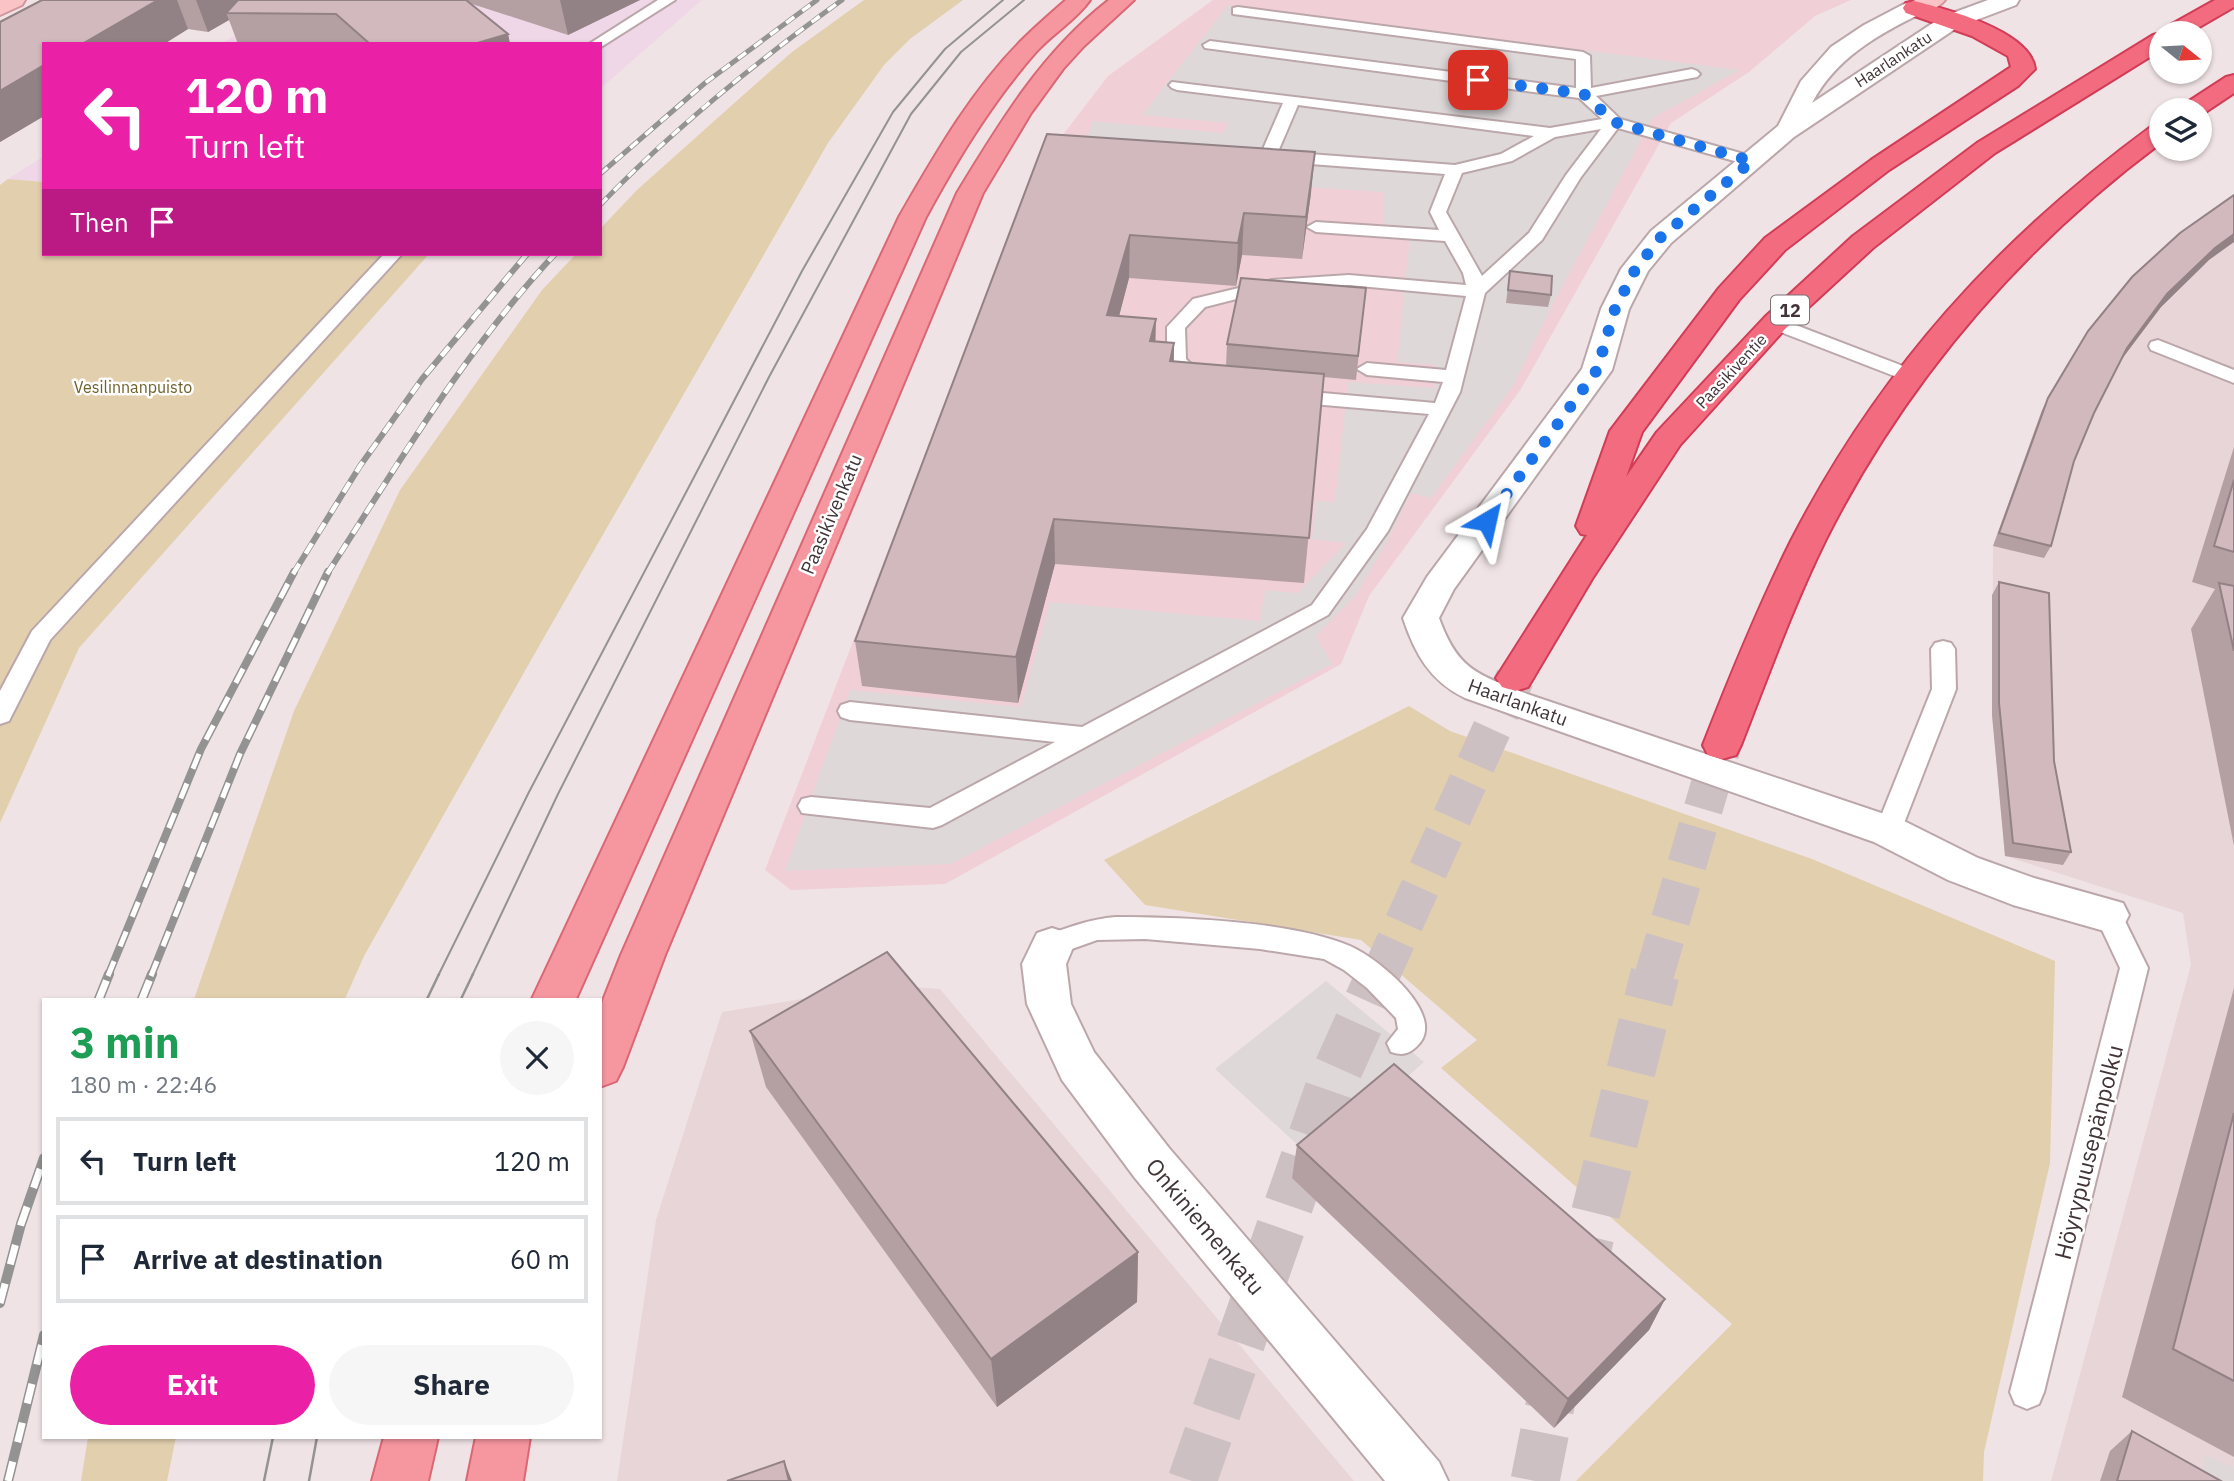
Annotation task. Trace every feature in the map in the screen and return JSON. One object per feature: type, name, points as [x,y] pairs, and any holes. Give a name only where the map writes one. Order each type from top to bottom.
[{"type":"highway","points":[[2194,21],[2231,0]]},
{"type":"highway","points":[[1576,577],[1626,431],[1729,294],[1775,244],[1880,165],[2010,81],[2023,69],[2019,55],[2008,45],[1933,10]]},
{"type":"highway","name":"Paasikiventie","points":[[1515,678],[1576,577],[1668,439],[1775,323],[1863,242],[1986,148],[2149,47]]},
{"type":"highway","points":[[2210,98],[2234,82]]},
{"type":"highway","points":[[1722,745],[1765,635],[1810,539],[1859,451],[1909,375],[1995,271],[2104,173],[2149,140]]},
{"type":"main road","points":[[0,8],[14,0]]},
{"type":"main road","points":[[554,998],[899,246],[966,123],[1001,75],[1047,26],[1079,0]]},
{"type":"main road","name":"Paasikivenkatu","points":[[602,1062],[643,955],[971,193],[1009,128],[1050,68],[1089,26],[1123,0]]},
{"type":"main road","points":[[400,1481],[410,1439]]},
{"type":"main road","points":[[495,1481],[503,1439]]},
{"type":"street","name":"Haarlankatu","points":[[1785,132],[1800,101],[1825,62],[1861,34],[1933,10],[2008,0]]},
{"type":"street","name":"Haarlankatu","points":[[1933,10],[1661,237],[1635,270],[1615,309],[1597,370],[1439,585],[1421,618],[1430,647],[1454,678],[1514,703],[1888,831],[1963,869],[2028,892],[2108,915]]},
{"type":"street","name":"Onkiniemenkatu","points":[[1052,945],[1044,964],[1049,1004],[1078,1066],[1153,1163],[1420,1481]]},
{"type":"lane","points":[[599,42],[668,0]]},
{"type":"lane","points":[[1238,11],[1583,56],[1584,94],[1614,122]]},
{"type":"lane","points":[[1210,45],[1584,94],[1692,74]]},
{"type":"lane","points":[[1177,85],[1550,133],[1614,122],[1752,161]]},
{"type":"lane","points":[[1292,100],[1261,156],[1455,170],[1506,158],[1550,133]]},
{"type":"lane","points":[[1214,388],[1201,386],[1177,360],[1176,327],[1199,303],[1272,285],[1349,280],[1476,290],[1535,236],[1574,175],[1614,122]]},
{"type":"lane","points":[[811,806],[933,818],[1320,610],[1377,531],[1441,409],[1454,377],[1476,290],[1472,273],[1438,212],[1455,170]]},
{"type":"lane","points":[[1316,227],[1452,236]]},
{"type":"lane","points":[[0,715],[40,636],[391,256]]},
{"type":"lane","points":[[1775,323],[1909,375]]},
{"type":"lane","points":[[2158,346],[2234,377]]},
{"type":"lane","points":[[1367,369],[1454,377]]},
{"type":"lane","points":[[1268,394],[1441,409]]},
{"type":"lane","points":[[1888,831],[1944,689],[1943,649]]},
{"type":"lane","points":[[850,712],[1084,736]]},
{"type":"lane","name":"Höyrypuusepänpolku","points":[[2027,1392],[2133,968],[2108,915]]},
{"type":"lane","points":[[1052,945],[1097,929],[1138,926],[1304,944],[1339,953],[1364,968],[1404,1006],[1413,1022],[1412,1034],[1401,1043]]},
{"type":"shaded area","points":[[290,0],[702,0],[602,87],[602,42],[224,42]]},
{"type":"shaded area","points":[[1213,0],[1851,0],[1815,16],[1749,72],[1671,123],[1521,389],[1369,596],[1341,664],[945,884],[791,890],[765,870],[1033,174],[1108,76]]},
{"type":"shaded area","points":[[1228,5],[1740,70],[1653,118],[1548,313],[1513,386],[1431,498],[1411,493],[1387,542],[1356,595],[1316,636],[1332,664],[951,864],[785,871],[850,690],[1021,707],[1050,602],[1260,621],[1265,590],[1298,593],[1346,543],[1312,539],[1316,501],[1335,502],[1348,382],[1435,388],[1436,365],[1397,362],[1411,227],[1383,224],[1383,192],[1078,172],[1092,121],[1223,133],[1229,123],[1142,115]]},
{"type":"shaded area","points":[[42,157],[42,182],[8,179]]},
{"type":"shaded area","points":[[2234,203],[2234,1481],[2051,1481],[2191,965],[2183,913],[2005,856],[1992,715],[1993,546],[2042,410],[2082,343]]},
{"type":"shaded area","points":[[1326,981],[1424,1062],[1314,1160],[1215,1069]]},
{"type":"shaded area","points":[[887,985],[940,989],[1354,1481],[617,1481],[656,1220],[722,1012]]},
{"type":"shaded area","points":[[2206,1455],[2234,1468],[2234,1481],[2200,1481]]},
{"type":"green space","points":[[864,0],[963,0],[910,39],[884,65],[828,143],[364,956],[345,998],[194,998],[294,711],[400,490],[542,290],[574,256],[602,256],[602,227],[637,190],[792,52]]},
{"type":"green space","name":"Vesilinnanpuisto","points":[[8,179],[42,182],[42,256],[427,256],[79,648],[0,823],[0,185]]},
{"type":"green space","points":[[1409,706],[1450,731],[1812,859],[2055,961],[2050,1163],[1984,1452],[1983,1481],[1576,1481],[1732,1324],[1441,1068],[1477,1040],[1361,940],[1145,905],[1104,860]]},
{"type":"green space","points":[[88,1439],[176,1439],[167,1481],[81,1481]]},
{"type":"building","points":[[42,0],[158,0],[85,42],[42,42],[42,66],[0,91],[0,22]]},
{"type":"building","points":[[238,0],[466,0],[508,34],[481,42],[368,42],[336,14],[226,13]]},
{"type":"building","points":[[1047,134],[1315,152],[1306,217],[1244,213],[1238,243],[1130,235],[1107,315],[1156,319],[1150,341],[1174,343],[1170,361],[1324,374],[1309,538],[1054,519],[1016,657],[855,641]]},
{"type":"building","points":[[2234,195],[2234,234],[2215,248],[2167,294],[2127,348],[2094,413],[2074,461],[2051,546],[1999,533],[2048,398],[2088,331],[2132,277],[2180,233]]},
{"type":"building","points":[[1510,271],[1552,276],[1551,295],[1508,290]]},
{"type":"building","points":[[1241,278],[1366,288],[1358,356],[1227,344]]},
{"type":"building","points":[[2234,480],[2234,552],[2214,546]]},
{"type":"building","points":[[1999,582],[2049,593],[2054,761],[2071,852],[2013,843],[1999,703]]},
{"type":"building","points":[[2219,583],[2234,586],[2234,651]]},
{"type":"building","points":[[887,952],[1138,1252],[991,1359],[750,1031]]},
{"type":"building","points":[[1394,1064],[1665,1299],[1568,1399],[1297,1145]]},
{"type":"building","points":[[2234,1113],[2234,1381],[2173,1349]]},
{"type":"building","points":[[2132,1431],[2221,1481],[2117,1481]]},
{"type":"building","points":[[784,1461],[789,1481],[727,1481]]},
{"type":"tunnel","points":[[1380,976],[1515,678]]},
{"type":"tunnel","points":[[1654,976],[1722,745]]},
{"type":"tunnel","points":[[1192,1481],[1330,1087],[1381,974]]},
{"type":"tunnel","points":[[1578,1284],[1655,974]]},
{"type":"tunnel","points":[[1535,1481],[1557,1370]]},
{"type":"tram line","points":[[438,976],[529,792],[802,271],[893,112],[945,49],[1003,0]]},
{"type":"tram line","points":[[472,976],[558,794],[769,377],[911,114],[961,52],[1024,0]]},
{"type":"tram line","points":[[427,998],[439,974]]},
{"type":"tram line","points":[[461,998],[473,974]]},
{"type":"tram line","points":[[264,1481],[273,1439]]},
{"type":"tram line","points":[[309,1481],[317,1439]]},
{"type":"railway","points":[[602,172],[705,83],[817,0]]},
{"type":"railway","points":[[602,203],[657,149],[717,97],[778,47],[842,0]]},
{"type":"railway","points":[[293,574],[360,466],[422,379],[525,256]]},
{"type":"railway","points":[[327,574],[462,368],[491,329],[553,256]]},
{"type":"railway","points":[[108,976],[201,749],[294,572]]},
{"type":"railway","points":[[151,976],[240,754],[327,574]]},
{"type":"railway","points":[[99,998],[109,974]]},
{"type":"railway","points":[[142,998],[152,974]]},
{"type":"railway","points":[[0,1303],[21,1224],[42,1164]]},
{"type":"railway","points":[[8,1481],[42,1343]]},
{"type":"route","points":[[1478,80],[1584,94],[1614,122],[1752,161],[1661,237],[1635,270],[1615,309],[1597,370],[1487,521]]}]
